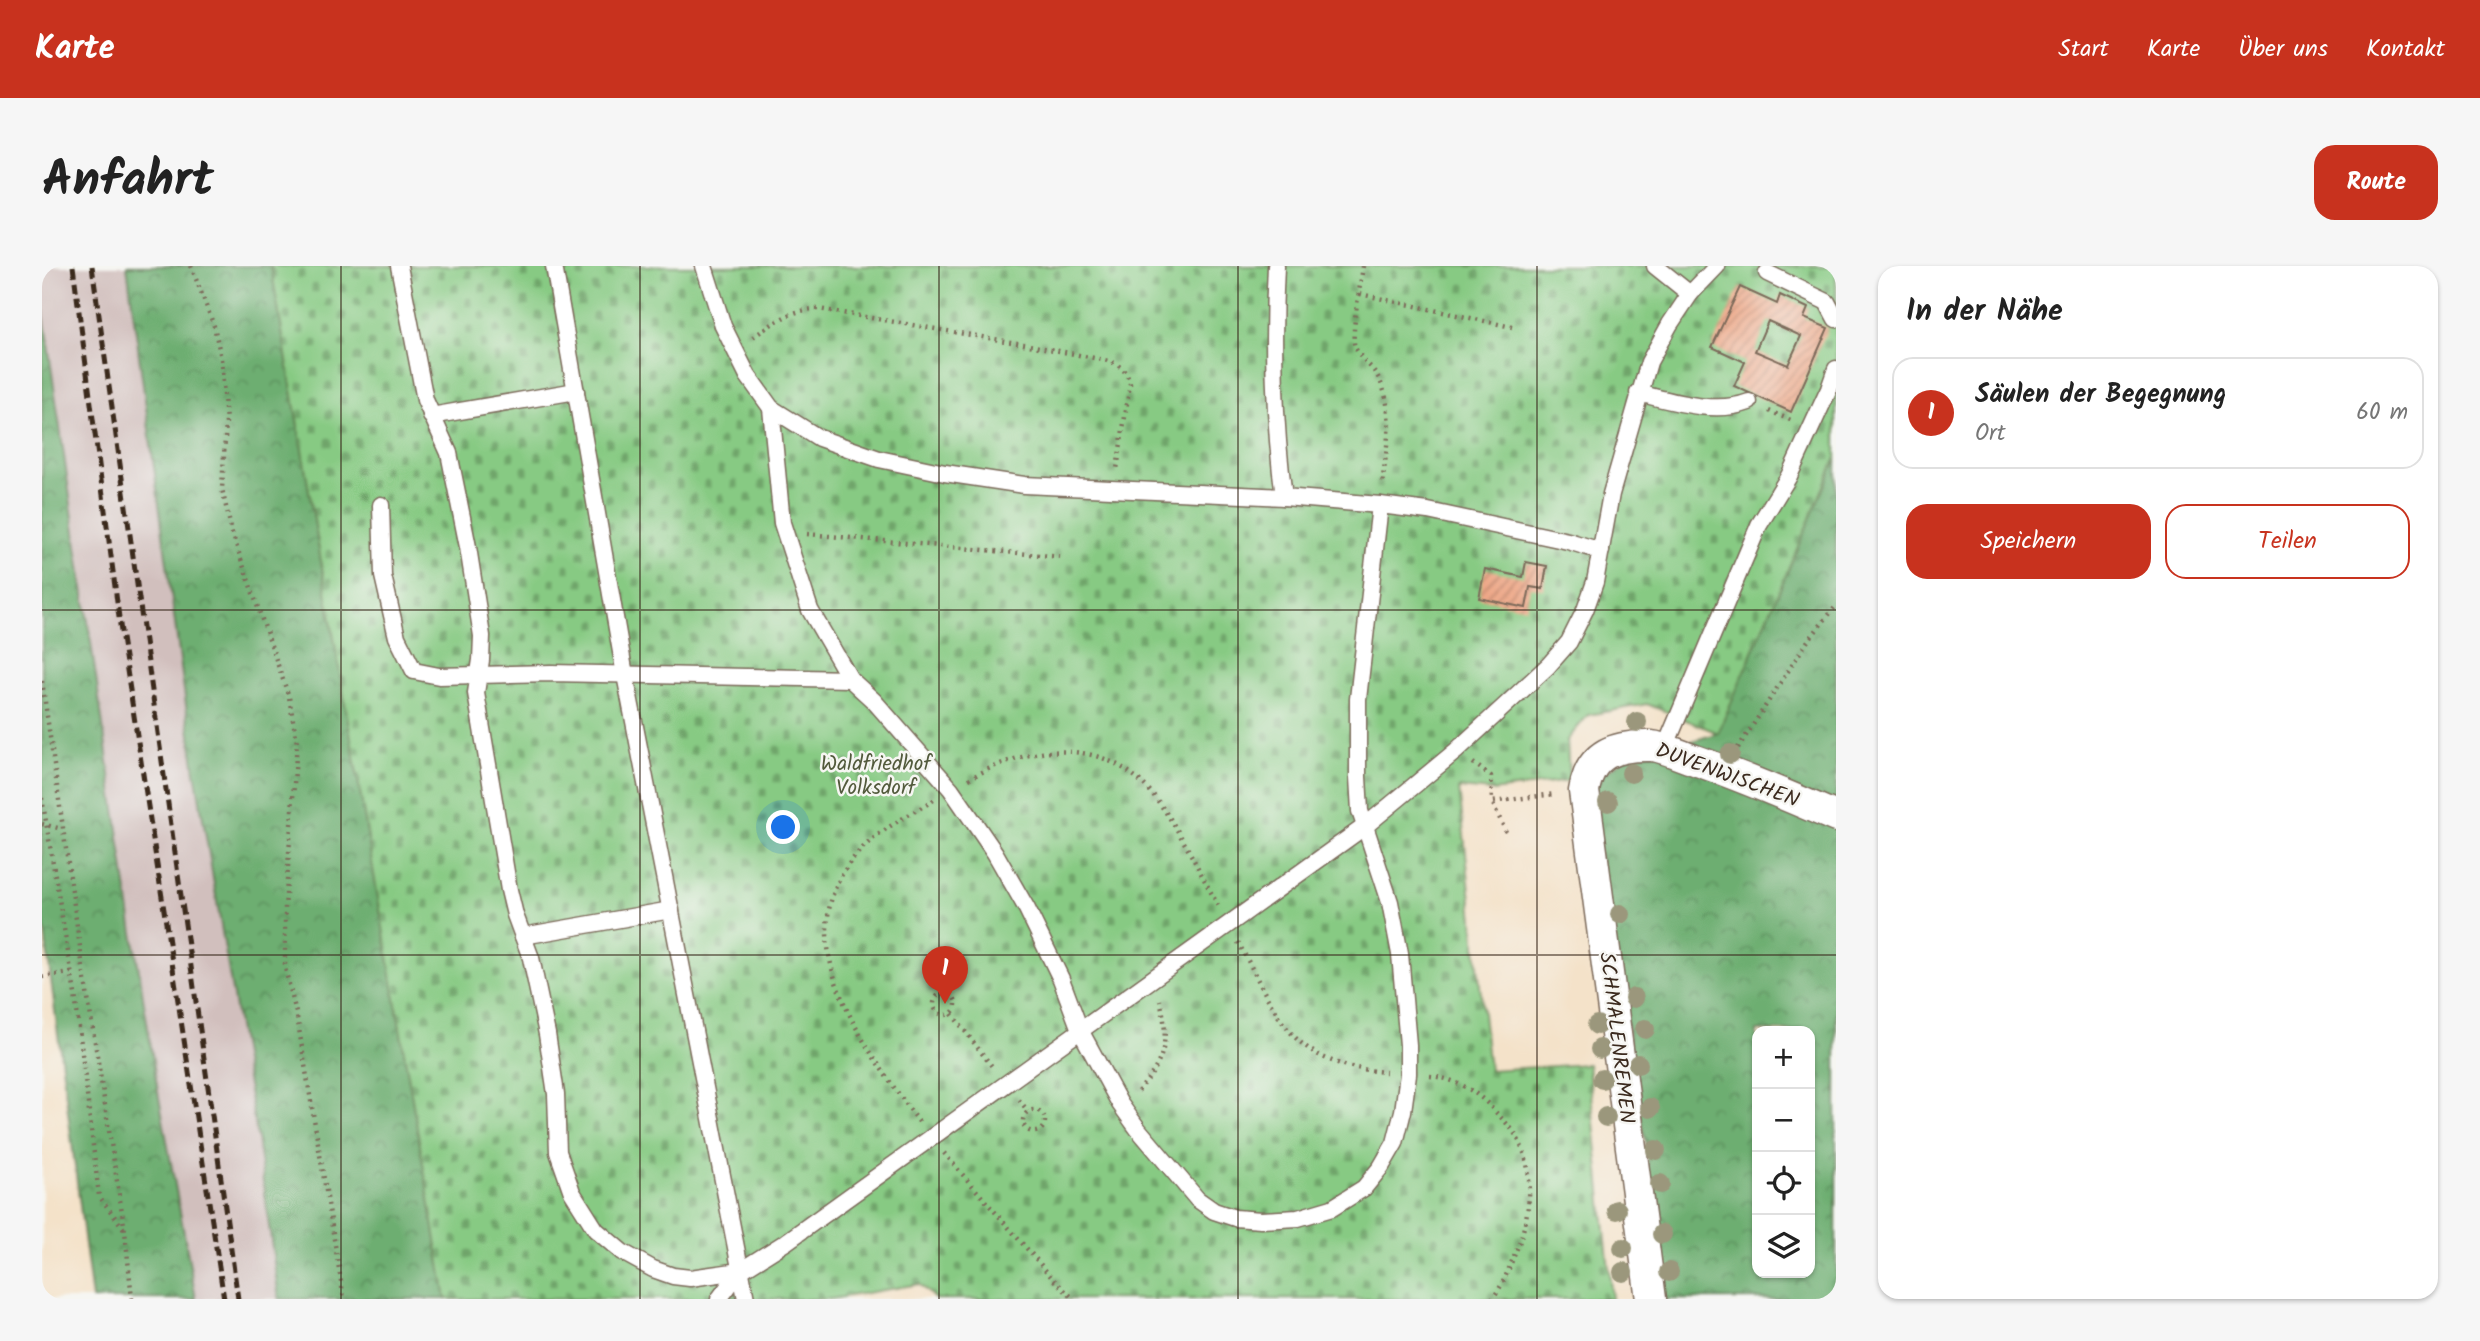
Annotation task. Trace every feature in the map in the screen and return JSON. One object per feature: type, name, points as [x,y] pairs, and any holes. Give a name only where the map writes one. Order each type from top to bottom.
[{"type":"street","name":"DUVENWISCHEN","points":[[1585,783],[1592,764],[1605,754],[1652,746],[1731,773],[1836,817]]},
{"type":"street","name":"SCHMALENREMEN","points":[[1585,783],[1651,1299]]},
{"type":"lane","points":[[399,266],[425,400],[449,453],[468,547],[482,636],[476,693],[509,890],[531,958],[548,1046],[556,1094],[558,1152],[572,1192],[596,1230],[622,1252],[653,1269],[673,1276],[690,1278],[740,1271]]},
{"type":"lane","points":[[554,266],[625,675],[746,1299]]},
{"type":"lane","points":[[704,266],[723,326],[748,376],[771,408],[819,438],[878,459],[1024,485],[1284,497],[1428,511],[1568,541],[1601,551]]},
{"type":"lane","points":[[1276,266],[1274,297],[1278,454],[1284,497]]},
{"type":"lane","points":[[1655,266],[1690,294]]},
{"type":"lane","points":[[719,1299],[740,1271],[786,1242],[1364,827],[1456,751],[1548,666],[1569,642],[1595,582],[1611,494],[1649,362],[1690,294],[1717,266]]},
{"type":"lane","points":[[1767,273],[1820,298],[1835,311]]},
{"type":"lane","points":[[1664,750],[1759,526],[1790,476],[1836,369]]},
{"type":"lane","points":[[432,416],[576,391]]},
{"type":"lane","points":[[1638,393],[1706,406],[1734,406],[1749,402]]},
{"type":"lane","points":[[771,408],[785,532],[810,610],[850,679],[874,701],[951,789],[995,853],[1027,909],[1061,979],[1080,1030],[1120,1104],[1182,1184],[1197,1199],[1214,1211],[1261,1220],[1298,1218],[1332,1208],[1364,1188],[1395,1143],[1403,1111],[1408,1074],[1408,1045],[1400,954],[1390,902],[1360,811],[1358,699],[1380,505]]},
{"type":"lane","points":[[382,505],[383,576],[397,637],[414,671],[439,676],[551,673],[850,679]]},
{"type":"lane","points":[[523,936],[671,910]]},
{"type":"path","points":[[191,266],[214,326],[221,358],[226,421],[222,489],[232,533],[289,697],[297,743],[285,908],[285,968],[298,1017],[344,1299]]},
{"type":"path","points":[[1363,266],[1354,346],[1377,374],[1388,410],[1380,505]]},
{"type":"path","points":[[1360,294],[1512,327]]},
{"type":"path","points":[[735,350],[783,316],[795,311],[818,309],[1109,361],[1119,365],[1128,374],[1130,384],[1113,490]]},
{"type":"path","points":[[1749,402],[1795,422],[1800,412]]},
{"type":"path","points":[[785,532],[1062,557]]},
{"type":"path","points":[[1731,773],[1740,744],[1807,642],[1836,606]]},
{"type":"path","points":[[42,681],[62,829],[125,1231],[132,1299]]},
{"type":"path","points":[[1456,751],[1491,776],[1492,802],[1506,832]]},
{"type":"path","points":[[1492,802],[1585,783]]},
{"type":"path","points":[[42,798],[44,824],[71,973],[99,1196],[125,1231]]},
{"type":"path","points":[[44,824],[62,829]]},
{"type":"path","points":[[42,978],[71,973]]},
{"type":"path","points":[[1120,1104],[1136,1093],[1156,1069],[1165,1045],[1164,1018],[1157,990],[1150,980]]},
{"type":"path","points":[[948,992],[955,998],[957,1006],[952,1014],[943,1015],[936,1011],[934,1001],[939,994],[948,992]]},
{"type":"path","points":[[952,1014],[1028,1111]]},
{"type":"path","points":[[1037,1110],[1044,1115],[1046,1124],[1041,1131],[1032,1133],[1024,1128],[1022,1119],[1028,1111],[1037,1110]]},
{"type":"shaded area","points":[[42,266],[127,266],[195,772],[257,1138],[279,1299],[196,1299],[158,1092],[110,782],[42,303]]},
{"type":"green space","points":[[127,266],[271,266],[446,1299],[279,1299],[257,1138],[195,772]]},
{"type":"green space","name":"Waldfriedhof Volksdorf","points":[[271,266],[1836,266],[1836,458],[1718,733],[1647,704],[1588,715],[1567,740],[1569,781],[1492,791],[1459,788],[1489,1070],[1588,1064],[1612,1299],[935,1299],[919,1284],[831,1299],[446,1299]]},
{"type":"green space","points":[[42,303],[131,920],[158,1092],[196,1299],[92,1299],[42,910]]},
{"type":"green space","points":[[1836,458],[1836,1299],[1635,1299],[1648,1157],[1590,798],[1603,774],[1626,758],[1664,750],[1718,733]]},
{"type":"building","points":[[1740,287],[1777,304],[1780,295],[1808,308],[1804,318],[1828,328],[1791,412],[1734,386],[1745,362],[1712,347]],"holes":[[[1768,321],[1801,336],[1788,365],[1755,351]]]},
{"type":"building","points":[[1526,562],[1547,566],[1543,589],[1530,587],[1526,608],[1479,598],[1485,569],[1523,577]]},
{"type":"railway","points":[[73,266],[120,625],[224,1299]]},
{"type":"railway","points":[[92,266],[238,1299]]},
{"type":"place","name":"Säulen der Begegnung","points":[[945,1004]]}]
